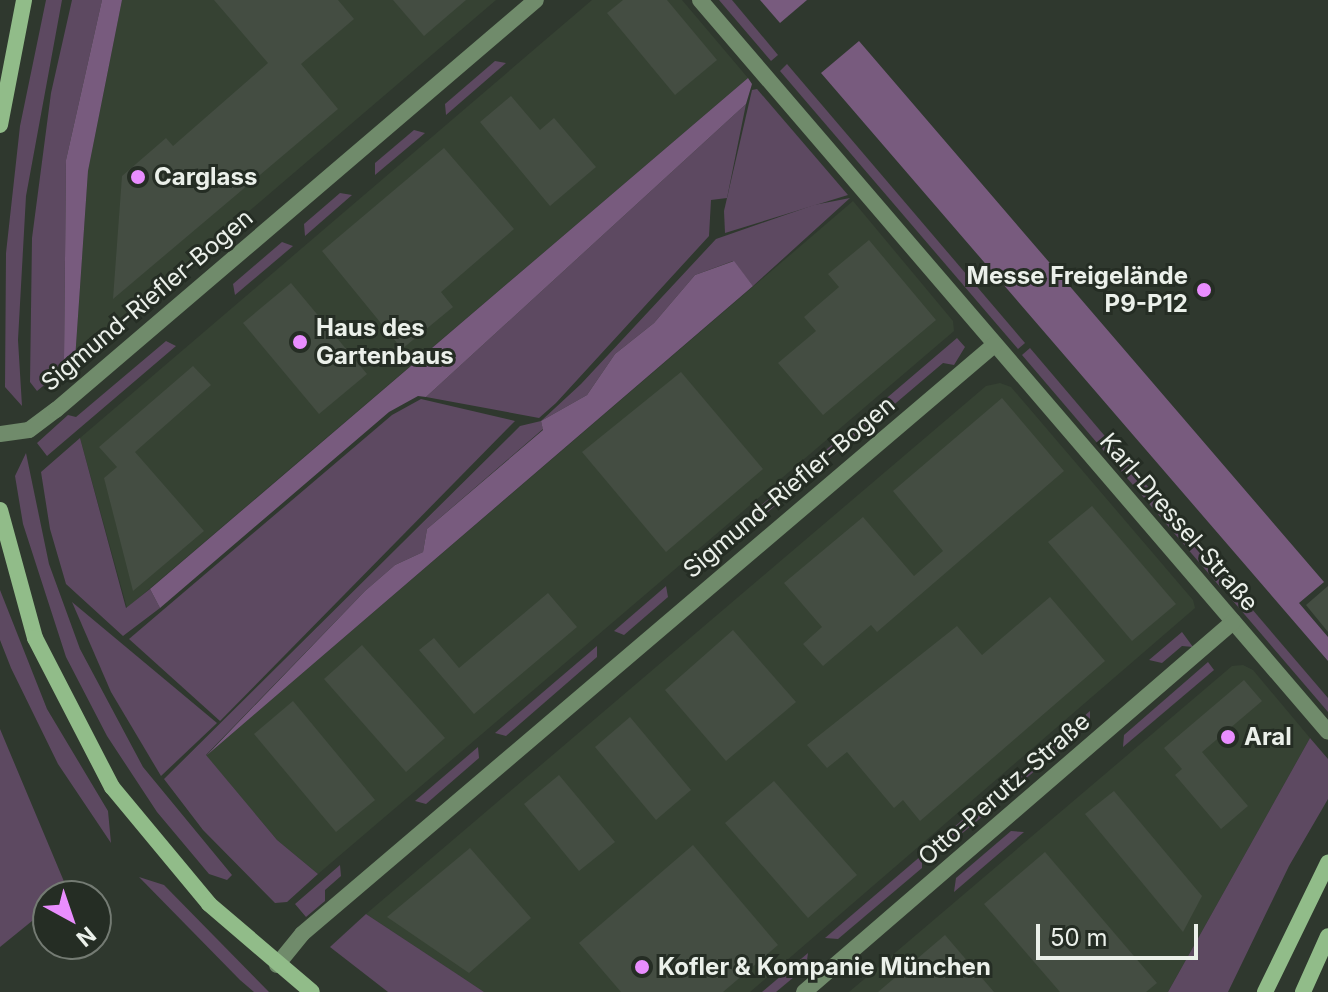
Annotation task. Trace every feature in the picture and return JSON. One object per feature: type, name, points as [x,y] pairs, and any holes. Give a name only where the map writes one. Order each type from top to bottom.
[{"type":"main road","points":[[0,125],[24,0]]},
{"type":"main road","points":[[0,510],[35,638],[112,787],[209,904],[312,992]]},
{"type":"main road","points":[[1265,992],[1328,863]]},
{"type":"main road","points":[[1303,992],[1328,936]]},
{"type":"street","name":"Sigmund-Riefler-Bogen","points":[[0,434],[29,430],[56,410],[536,0]]},
{"type":"street","points":[[700,0],[994,345]]},
{"type":"street","name":"Sigmund-Riefler-Bogen","points":[[277,965],[302,934],[994,345]]},
{"type":"street","name":"Karl-Dressel-Straße","points":[[994,345],[1328,732]]},
{"type":"street","name":"Otto-Perutz-Straße","points":[[804,992],[1233,622]]},
{"type":"shaded area","points":[[46,0],[62,0],[26,196],[18,340],[22,406],[5,387],[6,253],[20,126]]},
{"type":"shaded area","points":[[72,0],[102,0],[66,160],[64,358],[75,360],[37,391],[30,382],[32,238],[51,93]]},
{"type":"shaded area","points":[[102,0],[122,0],[88,171],[75,360],[64,359],[66,160]]},
{"type":"shaded area","points":[[122,0],[496,0],[75,360],[88,171]]},
{"type":"shaded area","points":[[592,0],[682,0],[748,78],[127,608],[80,438]]},
{"type":"shaded area","points":[[719,0],[732,0],[778,55],[771,61]]},
{"type":"shaded area","points":[[760,0],[807,0],[780,23]]},
{"type":"shaded area","points":[[859,41],[1324,582],[1299,603],[1328,637],[1328,661],[821,73]]},
{"type":"shaded area","points":[[495,61],[506,63],[446,115],[445,104]]},
{"type":"shaded area","points":[[787,64],[1025,343],[1018,349],[780,71]]},
{"type":"shaded area","points":[[748,78],[752,84],[746,104],[426,397],[418,396],[389,412],[160,608],[150,589]]},
{"type":"shaded area","points":[[757,89],[848,195],[725,233],[724,211],[752,90]]},
{"type":"shaded area","points":[[746,104],[727,198],[711,200],[709,236],[556,403],[539,418],[426,397]]},
{"type":"shaded area","points":[[414,130],[425,133],[375,175],[375,163]]},
{"type":"shaded area","points":[[340,193],[352,195],[305,236],[304,224]]},
{"type":"shaded area","points":[[850,198],[753,286],[733,261],[695,275],[654,323],[615,354],[587,395],[541,421],[581,384],[716,239],[814,205]]},
{"type":"shaded area","points":[[853,201],[953,321],[954,331],[318,874],[277,840],[206,756]]},
{"type":"shaded area","points":[[282,242],[293,246],[235,295],[233,284]]},
{"type":"shaded area","points":[[734,261],[753,286],[206,756],[365,591],[395,565],[423,552],[427,529],[543,430],[541,421],[587,395],[615,354],[654,323],[695,275]]},
{"type":"shaded area","points":[[957,338],[965,347],[954,365],[943,363],[830,459],[820,455]]},
{"type":"shaded area","points":[[166,341],[176,346],[47,456],[37,443],[68,415],[76,417]]},
{"type":"shaded area","points":[[1030,348],[1229,582],[1221,588],[1022,355]]},
{"type":"shaded area","points":[[1000,383],[1011,387],[1193,600],[1195,608],[750,992],[484,992],[366,914],[986,386]]},
{"type":"shaded area","points":[[421,399],[515,421],[220,721],[129,639],[392,415]]},
{"type":"shaded area","points":[[541,421],[543,429],[427,529],[423,552],[395,565],[365,591],[206,755],[277,840],[318,874],[287,902],[275,903],[203,830],[164,779],[520,426]]},
{"type":"shaded area","points":[[80,438],[126,608],[150,589],[160,608],[123,636],[66,584],[50,529],[41,472]]},
{"type":"shaded area","points":[[26,453],[49,564],[80,649],[143,767],[232,875],[227,880],[209,874],[157,812],[107,736],[66,657],[23,524],[15,476]]},
{"type":"shaded area","points":[[799,473],[801,484],[743,533],[732,530]]},
{"type":"shaded area","points":[[666,586],[668,597],[624,635],[614,631]]},
{"type":"shaded area","points":[[1234,588],[1328,698],[1328,712],[1227,594]]},
{"type":"shaded area","points":[[0,590],[47,709],[108,811],[111,843],[58,764],[11,668],[0,640]]},
{"type":"shaded area","points":[[72,602],[217,723],[161,776],[111,692]]},
{"type":"shaded area","points":[[1182,632],[1193,647],[1182,646],[1162,663],[1149,660]]},
{"type":"shaded area","points":[[597,646],[597,657],[506,736],[495,733]]},
{"type":"shaded area","points":[[1208,662],[1214,670],[1123,747],[1124,735]]},
{"type":"shaded area","points":[[1243,665],[1253,670],[1310,738],[1168,992],[849,992],[1232,666]]},
{"type":"shaded area","points":[[1090,711],[1090,725],[1024,780],[1010,780]]},
{"type":"shaded area","points":[[0,729],[63,880],[32,880],[32,921],[0,947]]},
{"type":"shaded area","points":[[1310,738],[1328,759],[1328,799],[1289,866],[1228,992],[1168,992]]},
{"type":"shaded area","points":[[478,747],[479,758],[426,804],[415,801]]},
{"type":"shaded area","points":[[993,794],[995,806],[953,841],[940,839]]},
{"type":"shaded area","points":[[1011,831],[1024,832],[954,892],[956,878]]},
{"type":"shaded area","points":[[922,855],[922,868],[838,939],[825,938]]},
{"type":"shaded area","points":[[340,865],[341,876],[325,890],[325,901],[306,917],[295,904]]},
{"type":"shaded area","points":[[139,877],[164,885],[269,992],[254,992],[240,980]]},
{"type":"shaded area","points":[[366,914],[484,992],[388,992],[330,947]]},
{"type":"shaded area","points":[[808,953],[806,967],[776,992],[762,992]]},
{"type":"building","points":[[214,0],[338,0],[354,19],[301,64],[338,109],[113,299],[122,176],[166,138],[173,146],[268,63]]},
{"type":"building","points":[[393,0],[466,0],[424,36]]},
{"type":"building","points":[[623,0],[667,0],[717,60],[675,95],[607,13]]},
{"type":"building","points":[[511,96],[540,130],[554,118],[596,167],[550,206],[480,122]]},
{"type":"building","points":[[444,148],[514,229],[441,292],[453,307],[402,349],[322,251]]},
{"type":"building","points":[[869,240],[936,320],[823,415],[778,363],[816,331],[804,317],[839,287],[828,274]]},
{"type":"building","name":"Haus des Gartenbaus","points":[[291,283],[367,374],[319,414],[243,323]]},
{"type":"building","points":[[193,366],[211,385],[135,452],[204,531],[133,591],[104,478],[117,467],[99,447]]},
{"type":"building","points":[[681,372],[763,469],[666,552],[582,452]]},
{"type":"building","points":[[1002,398],[1064,471],[877,632],[871,625],[823,666],[803,644],[822,627],[784,583],[863,517],[914,576],[943,551],[893,491]]},
{"type":"building","points":[[1092,506],[1176,604],[1132,641],[1048,542]]},
{"type":"building","points":[[1328,586],[1328,632],[1306,605]]},
{"type":"building","points":[[548,593],[577,627],[474,714],[419,650],[434,638],[459,668]]},
{"type":"building","points":[[1050,597],[1105,661],[920,821],[903,800],[894,808],[847,752],[827,768],[807,745],[957,626],[982,655]]},
{"type":"building","points":[[733,630],[796,702],[726,761],[665,690]]},
{"type":"building","points":[[362,645],[445,738],[406,772],[324,679]]},
{"type":"building","points":[[1244,680],[1262,701],[1202,752],[1248,806],[1221,829],[1175,775],[1182,769],[1164,748]]},
{"type":"building","points":[[293,701],[375,800],[336,832],[254,734]]},
{"type":"building","points":[[630,717],[691,790],[656,820],[595,747]]},
{"type":"building","points":[[559,775],[615,842],[579,871],[524,804]]},
{"type":"building","points":[[774,781],[857,875],[808,918],[725,823]]},
{"type":"building","points":[[1114,791],[1202,896],[1183,932],[1085,814]]},
{"type":"building","points":[[693,845],[778,945],[723,992],[621,992],[579,943]]},
{"type":"building","points":[[470,848],[531,918],[469,973],[387,917]]},
{"type":"building","points":[[1045,852],[1157,983],[1146,992],[1060,992],[984,904]]},
{"type":"building","points":[[945,935],[994,992],[878,992]]},
{"type":"place","name":"Carglass","points":[[138,177]]},
{"type":"place","name":"Messe Freigelände P9-P12","points":[[1204,290]]},
{"type":"place","name":"Haus des Gartenbaus","points":[[300,342]]},
{"type":"place","name":"Aral","points":[[1228,737]]},
{"type":"place","name":"Kofler & Kompanie München","points":[[642,967]]}]
